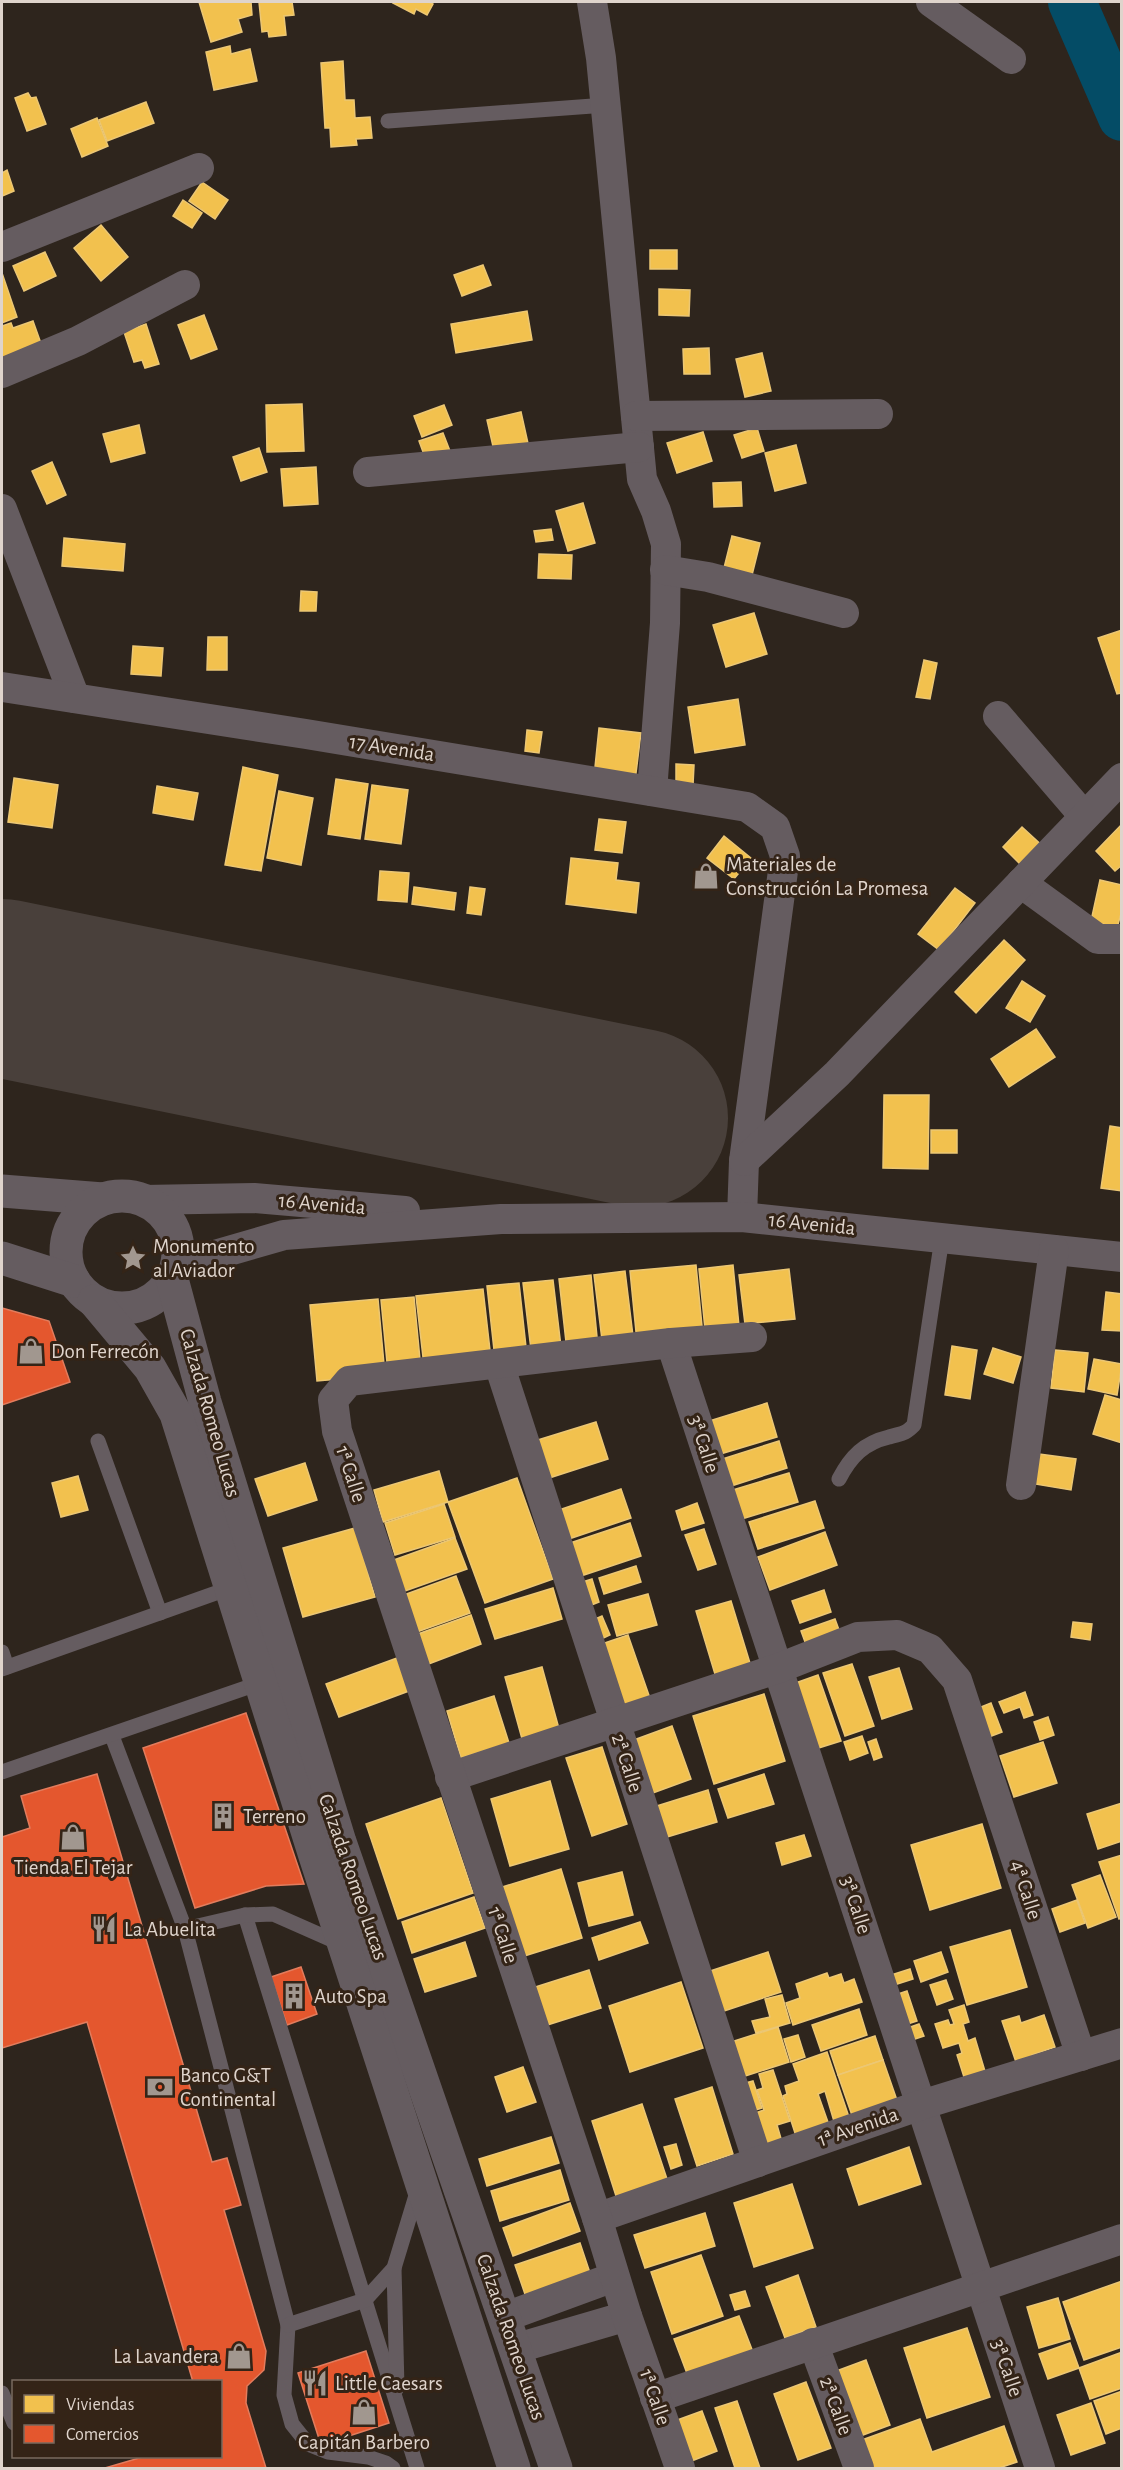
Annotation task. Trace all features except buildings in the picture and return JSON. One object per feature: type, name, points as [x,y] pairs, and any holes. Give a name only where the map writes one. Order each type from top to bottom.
[{"type":"street","points":[[592,2],[606,105],[642,478],[666,544],[665,623],[652,791]]},
{"type":"street","points":[[601,58],[615,2]]},
{"type":"street","points":[[931,2],[1011,59]]},
{"type":"street","points":[[2,247],[199,168]]},
{"type":"street","points":[[2,373],[78,341],[185,285]]},
{"type":"street","points":[[636,416],[878,414]]},
{"type":"street","points":[[368,472],[639,447]]},
{"type":"street","points":[[2,509],[75,698]]},
{"type":"street","points":[[665,570],[708,577],[844,613]]},
{"type":"street","name":"17 Avenida","points":[[2,687],[747,807],[775,827],[785,856],[744,1161]]},
{"type":"street","points":[[998,716],[1084,816]]},
{"type":"street","points":[[742,1216],[744,1161],[837,1074],[1122,778]]},
{"type":"street","points":[[1021,883],[1098,939],[1122,939]]},
{"type":"street","points":[[2,1191],[103,1199]]},
{"type":"street","points":[[4,1260],[84,1291],[111,1308],[129,1309],[146,1303],[162,1293],[175,1273],[178,1250],[176,1234],[158,1208],[143,1200],[116,1196],[103,1199],[86,1209],[73,1224],[67,1243],[67,1263],[84,1291]]},
{"type":"street","name":"16 Avenida","points":[[143,1200],[254,1198],[501,1219]]},
{"type":"street","name":"16 Avenida","points":[[175,1273],[284,1235],[501,1219],[742,1216],[1122,1257]]},
{"type":"street","points":[[1021,1485],[1054,1250]]},
{"type":"street","name":"Calzada Romeo Lucas","points":[[175,1273],[208,1413],[340,1842],[556,2469]]},
{"type":"street","name":"Calzada Romeo Lucas","points":[[84,1291],[150,1368],[176,1414],[260,1683],[514,2469]]},
{"type":"street","points":[[499,1364],[671,1343],[752,1337]]},
{"type":"street","name":"3ª Calle","points":[[671,1343],[1040,2469]]},
{"type":"street","name":"1ª Calle","points":[[499,1364],[349,1381],[333,1400],[337,1431],[597,2218],[614,2277],[680,2469]]},
{"type":"street","name":"2ª Calle","points":[[499,1364],[758,2162]]},
{"type":"street","name":"4ª Calle","points":[[450,1777],[779,1668],[858,1637],[897,1635],[930,1649],[957,1680],[1081,2056]]},
{"type":"street","name":"1ª Avenida","points":[[597,2218],[921,2105],[1122,2043]]},
{"type":"street","points":[[655,2398],[1122,2239]]},
{"type":"street","points":[[505,2317],[614,2277]]},
{"type":"street","points":[[514,2349],[627,2316]]},
{"type":"street","name":"2ª Calle","points":[[813,2343],[859,2469]]},
{"type":"lane","points":[[387,121],[606,105]]},
{"type":"lane","points":[[839,1479],[858,1450],[871,1442],[904,1434],[914,1425],[942,1238]]},
{"type":"lane","points":[[98,1441],[160,1613]]},
{"type":"lane","points":[[2,1652],[4,1668],[230,1588]]},
{"type":"lane","points":[[2,1772],[112,1736],[260,1683]]},
{"type":"lane","points":[[112,1736],[185,1929],[288,2325],[284,2395],[292,2424],[308,2444],[328,2452],[368,2457],[386,2463],[393,2469]]},
{"type":"lane","points":[[185,1929],[245,1915],[273,1914],[346,1947]]},
{"type":"lane","points":[[245,1915],[417,2469]]},
{"type":"lane","points":[[398,2408],[394,2268],[421,2181]]},
{"type":"lane","points":[[288,2325],[365,2300],[394,2268]]},
{"type":"lane","points":[[2,2393],[12,2418]]},
{"type":"waterway","points":[[1072,2],[1122,117]]},
{"type":"runway","points":[[2,988],[639,1118]]},
{"type":"place","name":"Materiales de Construcción La Promesa","points":[[706,876]]},
{"type":"place","name":"Monumento al Aviador","points":[[133,1258]]},
{"type":"place","name":"Don Ferrecón","points":[[31,1351]]},
{"type":"place","name":"Terreno","points":[[223,1816]]},
{"type":"place","name":"Tienda El Tejar","points":[[73,1837]]},
{"type":"place","name":"La Abuelita","points":[[104,1929]]},
{"type":"place","name":"Auto Spa","points":[[294,1996]]},
{"type":"place","name":"Banco G&T Continental","points":[[160,2087]]},
{"type":"place","name":"La Lavandera","points":[[239,2356]]},
{"type":"place","name":"Little Caesars","points":[[315,2383]]},
{"type":"place","name":"Capitán Barbero","points":[[364,2412]]}]
